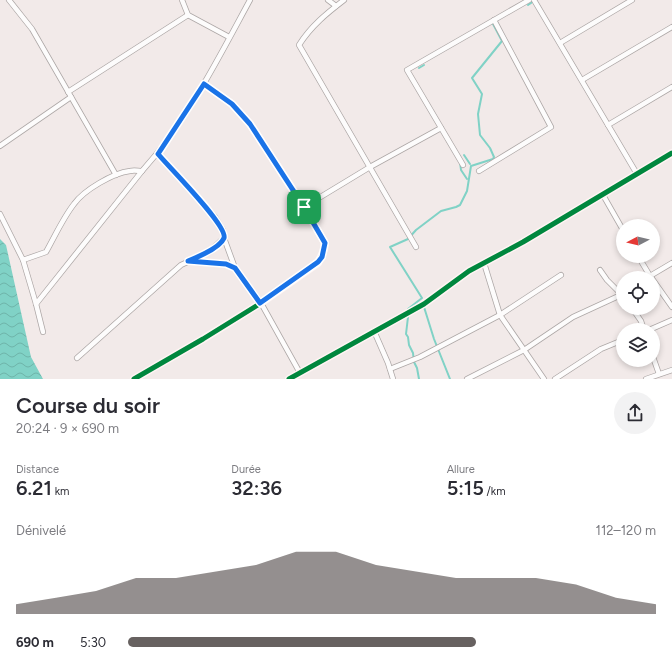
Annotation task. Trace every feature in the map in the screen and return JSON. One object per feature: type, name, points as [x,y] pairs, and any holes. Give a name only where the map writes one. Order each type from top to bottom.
[{"type":"street","points":[[9,0],[32,30],[116,175]]},
{"type":"street","points":[[182,0],[188,15],[229,37]]},
{"type":"street","points":[[36,304],[142,171],[158,154],[204,84],[250,0]]},
{"type":"street","points":[[328,0],[336,6]]},
{"type":"street","points":[[344,0],[313,26],[299,45],[416,247]]},
{"type":"street","points":[[463,165],[407,70],[529,0]]},
{"type":"street","points":[[534,0],[637,174]]},
{"type":"street","points":[[560,43],[632,0]]},
{"type":"street","points":[[68,92],[188,15]]},
{"type":"street","points":[[479,171],[551,127],[494,20]]},
{"type":"street","points":[[582,80],[672,27]]},
{"type":"street","points":[[134,379],[203,339],[260,303],[318,262],[322,257],[325,243],[304,207],[250,124],[232,104],[204,84]]},
{"type":"street","points":[[608,125],[672,87]]},
{"type":"street","points":[[0,146],[71,97]]},
{"type":"street","points":[[304,207],[370,167],[441,128]]},
{"type":"street","points":[[289,379],[424,304],[457,278],[523,242],[672,153]]},
{"type":"street","points":[[158,154],[215,217],[223,230],[224,238],[235,268],[260,303],[300,373]]},
{"type":"street","points":[[23,260],[46,252],[67,213],[75,202],[89,190],[116,175],[129,171],[142,171]]},
{"type":"street","points":[[602,194],[617,219]]},
{"type":"street","points":[[0,214],[23,260],[43,332]]},
{"type":"street","points":[[77,358],[181,265],[209,252],[224,238]]},
{"type":"street","points":[[188,261],[226,264],[235,268]]},
{"type":"street","points":[[660,271],[672,262]]},
{"type":"street","points":[[484,263],[500,315],[544,379]]},
{"type":"street","points":[[600,270],[607,280],[616,288]]},
{"type":"street","points":[[390,369],[420,357],[500,315],[561,275]]},
{"type":"street","points":[[660,291],[672,308]]},
{"type":"street","points":[[467,379],[524,350],[573,317],[616,298]]},
{"type":"street","points":[[660,325],[672,320]]},
{"type":"street","points":[[374,331],[393,379]]},
{"type":"street","points":[[555,379],[601,349],[616,343]]},
{"type":"street","points":[[656,367],[659,374]]},
{"type":"street","points":[[646,379],[672,370]]},
{"type":"water","points":[[0,239],[6,245],[31,357],[43,379],[0,379]]},
{"type":"waterway","points":[[528,5],[534,1]]},
{"type":"waterway","points":[[407,312],[408,309],[422,298],[390,247],[408,239],[416,230],[441,211],[460,205],[467,191],[471,166],[493,159],[494,157],[490,148],[480,135],[478,114],[482,94],[472,78],[502,41],[492,22]]},
{"type":"waterway","points":[[419,68],[424,65]]},
{"type":"waterway","points":[[464,155],[470,164]]},
{"type":"waterway","points":[[460,162],[461,170],[467,179]]},
{"type":"waterway","points":[[424,307],[434,339],[450,379]]},
{"type":"waterway","points":[[408,317],[406,334],[413,353],[419,379]]},
{"type":"cycle path","points":[[134,379],[261,303],[318,263],[324,250],[325,243],[304,207],[250,124],[232,104],[204,84]]},
{"type":"cycle path","points":[[289,379],[424,304],[469,271],[523,242],[672,153]]},
{"type":"route","points":[[204,84],[232,104],[250,124],[304,207],[325,243],[322,257],[318,262],[260,303],[235,268],[226,264],[188,261],[209,252],[220,243],[224,238],[223,230],[215,217],[158,154],[204,84]]}]
